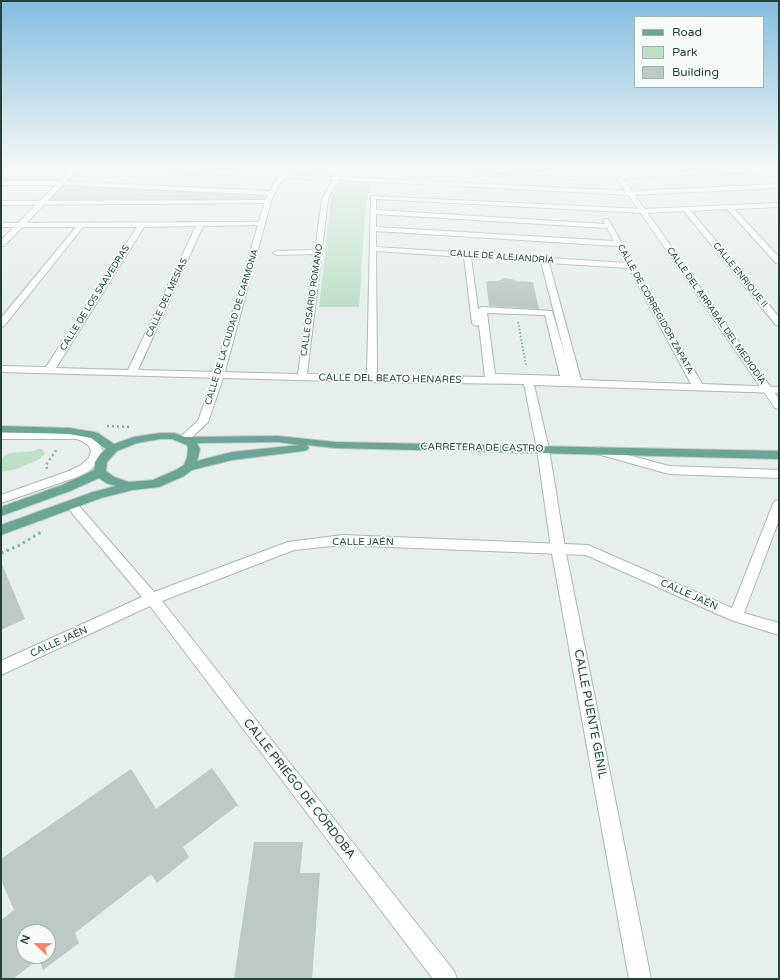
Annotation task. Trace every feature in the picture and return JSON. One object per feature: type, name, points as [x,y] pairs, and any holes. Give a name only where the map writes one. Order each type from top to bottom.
[{"type":"main road","points":[[1,429],[69,431],[94,435],[113,450],[104,457],[101,462],[100,472]]},
{"type":"main road","name":"CARRETERA DE CASTRO","points":[[113,450],[134,440],[146,437],[174,436],[185,439],[278,439],[335,445],[779,455]]},
{"type":"main road","points":[[185,439],[191,443],[194,449],[193,458],[188,467]]},
{"type":"main road","points":[[1,530],[97,495],[129,486],[154,484],[170,478],[188,467],[232,456],[335,445]]},
{"type":"main road","points":[[100,472],[110,480],[129,486]]},
{"type":"main road","points":[[1,512],[66,488],[100,472]]},
{"type":"street","points":[[1,244],[30,213]]},
{"type":"street","name":"CALLE DE LA CIUDAD DE CARMONA","points":[[185,439],[203,422],[219,375],[265,213]]},
{"type":"street","name":"CALLE OSARIO ROMANO","points":[[302,377],[323,213]]},
{"type":"street","points":[[372,379],[373,213]]},
{"type":"street","points":[[385,213],[610,226]]},
{"type":"street","name":"CALLE DE CORREGIDOR ZAPATA","points":[[603,213],[698,387]]},
{"type":"street","name":"CALLE DEL ARRABAL DEL MEDIODÍA","points":[[644,213],[779,406]]},
{"type":"street","name":"CALLE ENRIQUE II","points":[[689,213],[779,323]]},
{"type":"street","points":[[733,213],[779,261]]},
{"type":"street","name":"CALLE DEL MESÍAS","points":[[132,372],[201,224]]},
{"type":"street","points":[[1,226],[262,224]]},
{"type":"street","points":[[1,324],[81,225]]},
{"type":"street","name":"CALLE DE LOS SAAVEDRAS","points":[[48,371],[141,225]]},
{"type":"street","points":[[373,229],[620,244]]},
{"type":"street","name":"CALLE DE ALEJANDRÍA","points":[[373,249],[631,266]]},
{"type":"street","points":[[277,253],[318,252]]},
{"type":"street","points":[[467,255],[484,380]]},
{"type":"street","points":[[544,260],[577,384]]},
{"type":"street","points":[[482,310],[549,314],[566,379],[529,380],[490,377],[482,310]]},
{"type":"street","name":"CALLE DEL BEATO HENARES","points":[[1,369],[372,379],[529,380],[577,384],[766,388],[779,390]]},
{"type":"street","name":"CALLE PUENTE GENIL","points":[[529,380],[543,449],[558,548],[640,979]]},
{"type":"street","points":[[1,436],[77,436],[86,438],[94,444],[97,450],[94,460],[85,468],[73,474],[1,499]]},
{"type":"street","points":[[595,450],[669,470],[779,474]]},
{"type":"street","points":[[736,616],[779,504]]},
{"type":"street","name":"CALLE PRIEGO DE CÓRDOBA","points":[[76,510],[152,600],[446,979]]},
{"type":"street","name":"CALLE JAÉN","points":[[1,668],[152,600],[244,563],[293,546],[343,540],[588,550],[736,616],[779,629]]},
{"type":"path","points":[[518,322],[529,380]]},
{"type":"green space","points":[[329,213],[365,213],[359,307],[319,307]]},
{"type":"green space","points":[[42,449],[45,453],[40,459],[17,469],[1,472],[1,458],[9,453],[34,451]]},
{"type":"building","points":[[504,278],[533,282],[539,309],[489,306],[486,281],[498,281]]},
{"type":"building","points":[[1,562],[25,619],[1,630]]},
{"type":"building","points":[[212,768],[238,805],[183,847],[189,857],[157,883],[151,874],[75,933],[79,943],[56,960],[56,924],[16,924],[16,964],[32,964],[13,979],[1,979],[1,920],[14,910],[1,880],[1,859],[131,769],[156,809]]},
{"type":"building","points":[[254,842],[303,842],[300,873],[320,873],[312,979],[234,979]]},
{"type":"building","points":[[41,964],[51,964],[43,970]]}]
